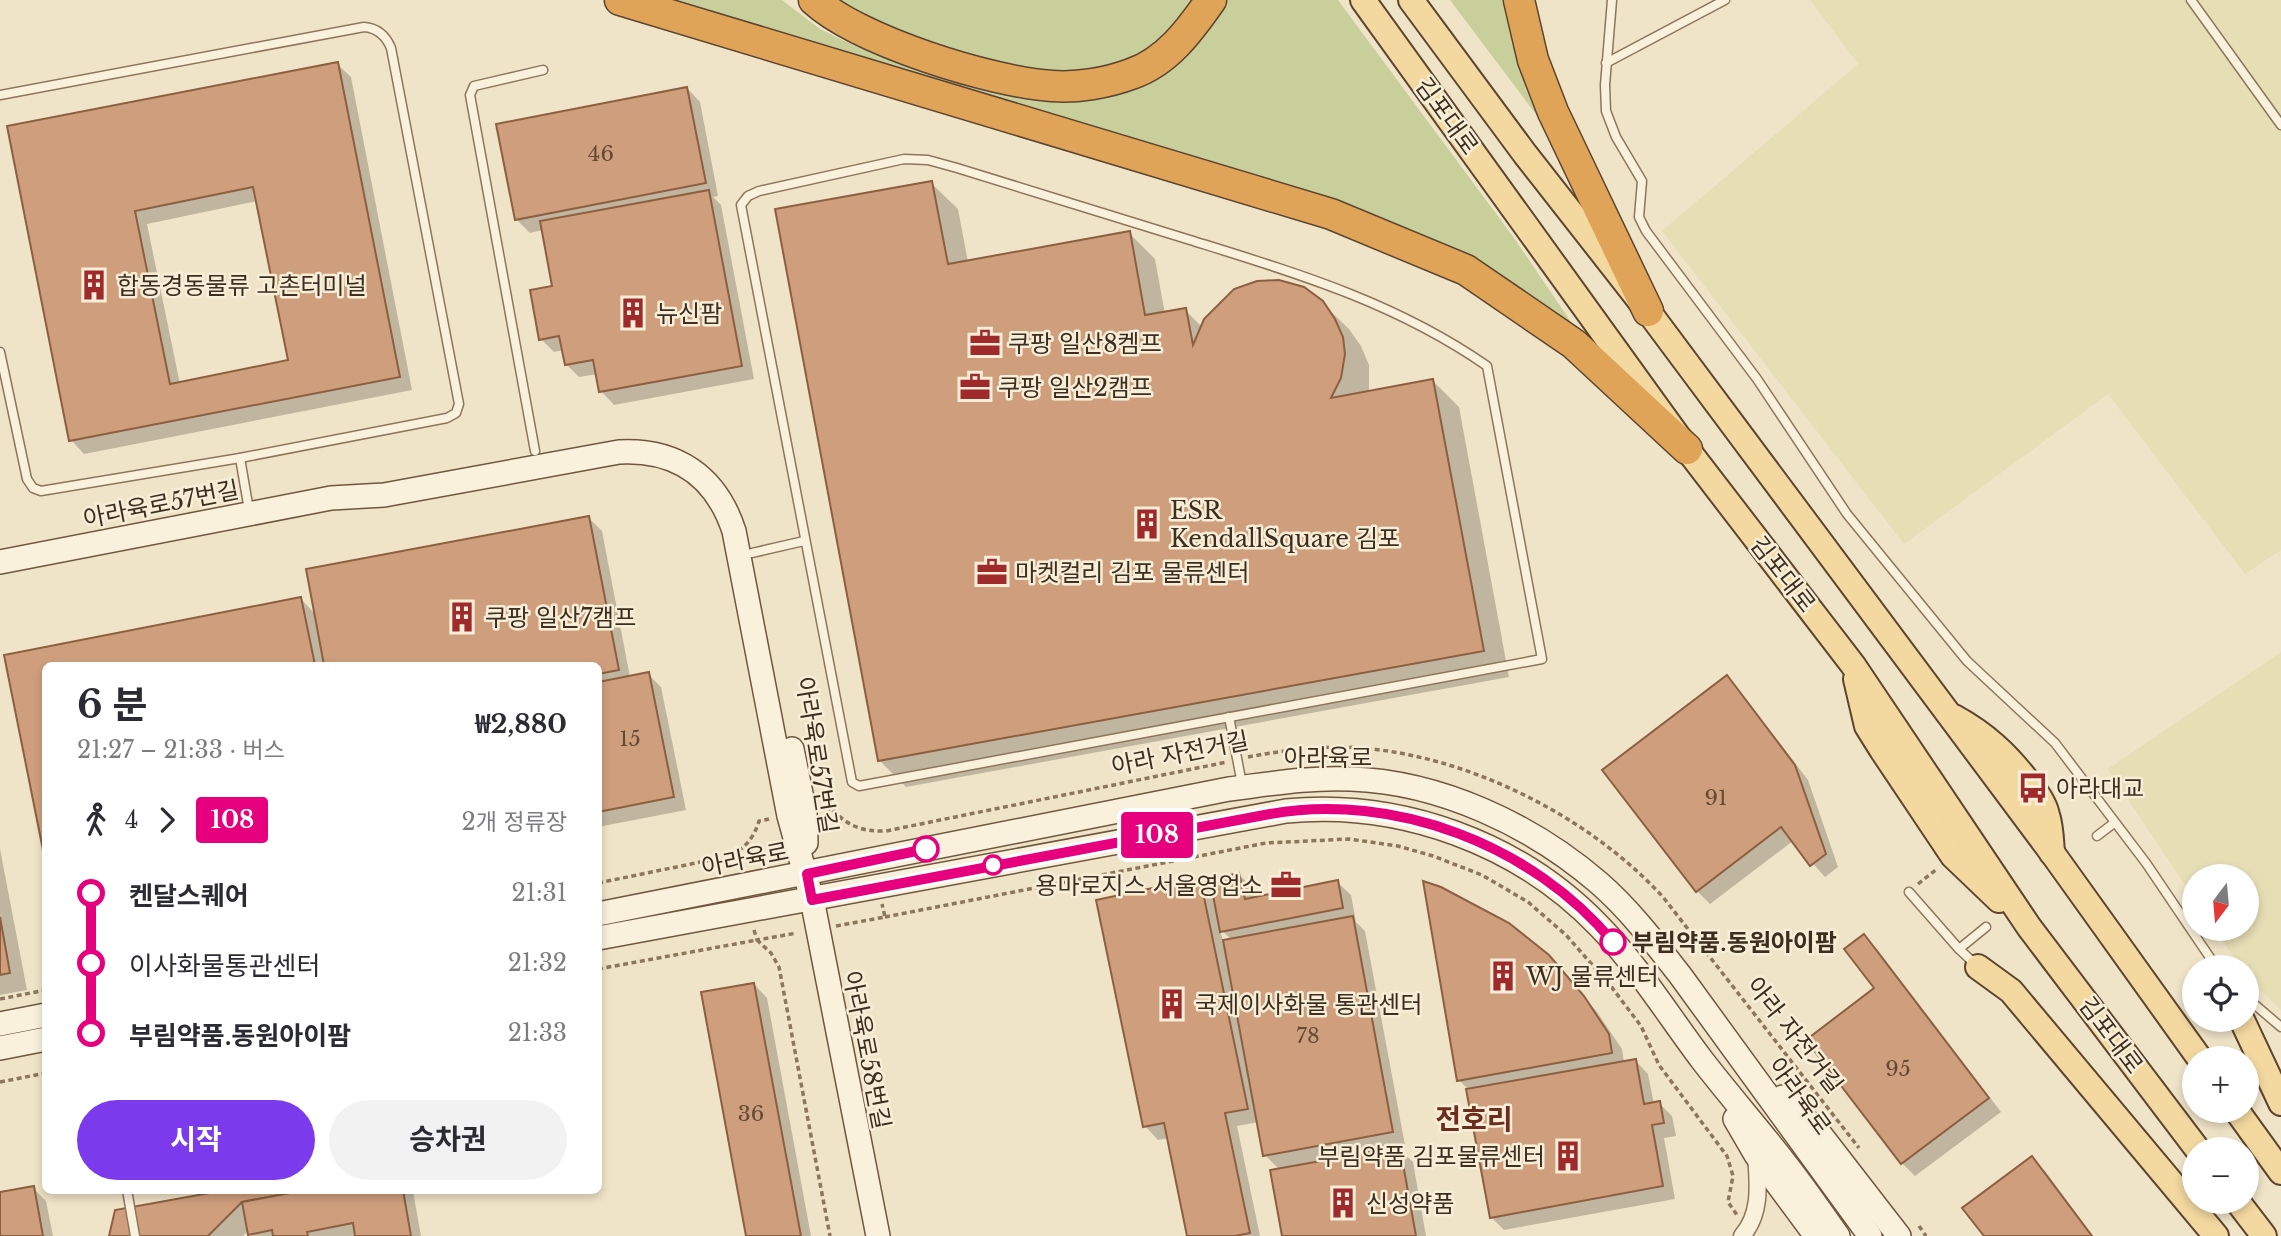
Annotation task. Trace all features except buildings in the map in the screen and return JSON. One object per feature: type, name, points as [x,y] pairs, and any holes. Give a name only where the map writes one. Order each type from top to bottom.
[{"type":"highway","points":[[621,0],[1331,214],[1466,270],[1574,344],[1687,449]]},
{"type":"highway","points":[[814,0],[853,26],[898,46],[1001,78],[1054,86],[1100,83],[1133,74],[1166,55],[1211,0]]},
{"type":"highway","points":[[1520,0],[1533,60],[1553,112],[1648,311]]},
{"type":"main road","name":"김포대로","points":[[1363,0],[1687,449],[1853,664],[2029,927],[2188,1137]]},
{"type":"main road","name":"김포대로","points":[[1411,0],[1525,154],[1648,311],[2053,854],[2191,1046]]},
{"type":"main road","points":[[1853,664],[1867,726],[1953,856],[2029,927]]},
{"type":"main road","points":[[1978,967],[2011,992],[2216,1236]]},
{"type":"main road","points":[[2248,1032],[2281,1103]]},
{"type":"main road","points":[[2246,1123],[2281,1172]]},
{"type":"main road","points":[[2247,1214],[2264,1236]]},
{"type":"street","name":"아라육로57번길","points":[[331,498],[382,481],[535,451],[637,436],[654,438],[684,449],[704,461],[729,488],[745,524],[805,813],[807,874]]},
{"type":"street","name":"아라육로57번길","points":[[0,562],[331,498],[384,495],[619,452],[639,450],[670,457],[702,478],[723,505],[734,531],[789,816],[807,874]]},
{"type":"street","name":"아라육로","points":[[602,913],[1242,787],[1299,779],[1355,779],[1413,787],[1446,797],[1503,821],[1560,854],[1613,896],[1647,934],[1731,1045],[1870,1236]]},
{"type":"street","name":"아라육로","points":[[602,937],[1286,811],[1330,808],[1419,821],[1475,841],[1525,866],[1559,890],[1601,928],[1702,1061],[1786,1163],[1838,1236]]},
{"type":"street","name":"아라육로58번길","points":[[807,874],[878,1236]]},
{"type":"street","points":[[0,1024],[42,1016]]},
{"type":"street","points":[[0,1048],[42,1040]]},
{"type":"street","points":[[1731,1045],[1820,1134],[1908,1231]]},
{"type":"street","points":[[1702,1061],[1756,1155],[1816,1236]]},
{"type":"street","points":[[1742,1236],[1756,1211],[1756,1155]]},
{"type":"lane","points":[[1612,0],[1606,63],[1606,111],[1616,137],[1642,181],[1639,218],[1646,231],[1756,379],[1847,514],[1967,661],[2054,743],[2146,863],[2208,955]]},
{"type":"lane","points":[[1606,63],[1725,0]]},
{"type":"lane","points":[[2191,0],[2281,125]]},
{"type":"lane","points":[[0,95],[364,27],[373,28],[388,40],[391,48],[459,404],[456,413],[447,418],[240,458],[41,491],[33,488],[27,479],[0,352]]},
{"type":"lane","points":[[535,451],[470,96],[471,89],[478,84],[543,70]]},
{"type":"lane","points":[[904,159],[929,160],[1288,270],[1360,297],[1429,328],[1487,366],[1542,659],[855,785],[850,779],[804,541],[741,211],[744,201],[753,193],[904,159]]},
{"type":"lane","points":[[240,458],[250,513]]},
{"type":"lane","points":[[752,553],[804,541]]},
{"type":"lane","points":[[1229,717],[1242,787]]},
{"type":"lane","points":[[2097,836],[2113,823]]},
{"type":"lane","points":[[1909,892],[1978,967]]},
{"type":"lane","points":[[1959,949],[1986,927]]},
{"type":"lane","points":[[2259,1008],[2281,1027]]},
{"type":"lane","points":[[128,1194],[135,1236]]},
{"type":"path","name":"아라 자전거길","points":[[832,809],[852,826],[874,832],[886,831],[1237,760],[1310,748],[1344,747],[1407,754],[1457,768],[1494,782],[1577,825],[1632,866],[1663,897],[1864,1154]]},
{"type":"path","points":[[602,882],[730,856],[746,846],[759,821]]},
{"type":"path","points":[[885,917],[1266,843],[1349,839],[1406,848],[1433,856],[1482,875],[1528,902],[1566,934],[1595,968],[1641,1026],[1659,1065],[1727,1156],[1732,1176],[1728,1202]]},
{"type":"path","points":[[1909,892],[1953,856]]},
{"type":"path","points":[[602,968],[757,940],[771,953],[779,967],[830,1236]]},
{"type":"path","points":[[0,999],[42,991]]},
{"type":"path","points":[[0,1082],[42,1074]]},
{"type":"path","points":[[1908,1231],[1926,1236]]},
{"type":"shaded area","points":[[1810,0],[2281,0],[2281,550],[2245,574],[2108,394],[1904,544],[1662,231],[1858,64]]},
{"type":"shaded area","points":[[2281,652],[2281,1010],[2259,989],[2259,955],[2232,955],[2224,942],[2259,942],[2259,864],[2182,864],[2182,880],[2108,769]]},
{"type":"green space","points":[[668,0],[782,0],[820,29],[855,46],[974,86],[1074,100],[1222,0],[1338,0],[1514,238],[1584,341],[1501,276],[1429,237],[1342,203],[921,74]]},
{"type":"green space","points":[[821,0],[1200,0],[1160,46],[1095,76],[971,63]]},
{"type":"green space","points":[[1450,0],[1510,0],[1559,145]]},
{"type":"bus line","name":"108","points":[[926,849],[807,874],[812,900],[1286,811],[1330,808],[1419,821],[1506,855],[1534,872],[1580,907],[1613,942]]},
{"type":"place","name":"합동경동물류 고촌터미널","points":[[94,285]]},
{"type":"place","name":"뉴신팜","points":[[633,313]]},
{"type":"place","name":"쿠팡 일산8켐프","points":[[985,343]]},
{"type":"place","name":"쿠팡 일산2캠프","points":[[975,387]]},
{"type":"place","name":"ESR KendallSquare 김포","points":[[1147,524]]},
{"type":"place","name":"마켓컬리 김포 물류센터","points":[[992,572]]},
{"type":"place","name":"쿠팡 일산7캠프","points":[[462,617]]},
{"type":"place","name":"아라대교","points":[[2033,788]]},
{"type":"place","name":"용마로지스 서울영업소","points":[[1286,885]]},
{"type":"place","name":"부림약품.동원아이팜","points":[[1613,942]]},
{"type":"place","name":"WJ 물류센터","points":[[1503,976]]},
{"type":"place","name":"국제이사화물 통관센터","points":[[1172,1004]]},
{"type":"place","name":"부림약품 김포물류센터","points":[[1568,1156]]},
{"type":"place","name":"신성약품","points":[[1343,1203]]},
{"type":"district","name":"전호리","points":[[1474,1119]]}]
